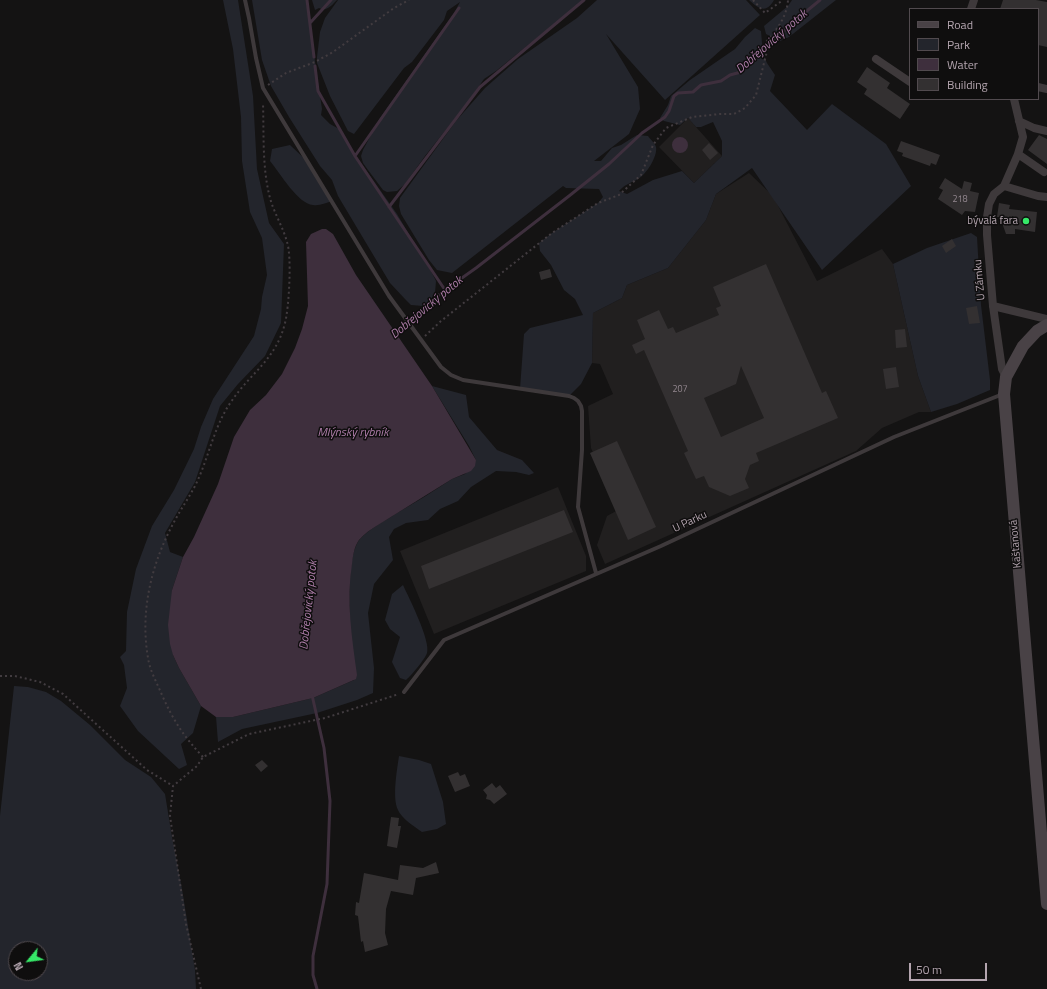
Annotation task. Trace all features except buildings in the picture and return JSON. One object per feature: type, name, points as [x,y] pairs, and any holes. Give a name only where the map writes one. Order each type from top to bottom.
[{"type":"street","points":[[876,59],[909,81]]},
{"type":"street","name":"U Zámku","points":[[1006,377],[1002,369],[993,306],[987,235],[987,217],[988,204],[994,194],[1004,186],[1018,154],[1023,138],[1014,100]]},
{"type":"street","points":[[1019,121],[1034,128],[1047,131]]},
{"type":"street","points":[[1018,154],[1044,172]]},
{"type":"street","points":[[1004,186],[1038,196],[1047,197]]},
{"type":"street","points":[[993,306],[1047,319]]},
{"type":"street","name":"Kaštanová","points":[[1047,325],[1037,331],[1023,346],[1006,377],[1004,394],[1047,904]]},
{"type":"lane","points":[[245,0],[263,88],[389,296],[441,367],[450,375],[463,380],[569,396],[578,401],[582,411],[582,450],[578,507],[596,573]]},
{"type":"lane","name":"U Parku","points":[[404,692],[444,640],[661,546],[894,437],[1004,394]]},
{"type":"path","points":[[203,757],[192,746],[173,718],[148,660],[145,631],[146,604],[150,582],[161,551],[172,524],[196,484],[219,422],[231,402],[246,383],[266,362],[278,344],[285,323],[290,255],[288,242],[270,198],[264,160],[263,88],[286,73],[315,62],[333,52],[394,8],[409,0]]},
{"type":"path","points":[[753,0],[765,13],[783,0]]},
{"type":"path","points":[[421,339],[441,321],[552,233],[598,203],[619,195],[641,175],[653,145],[666,128],[692,117],[734,114],[745,108],[756,95],[768,46],[766,42],[775,33],[787,9],[788,0]]},
{"type":"path","points":[[0,676],[14,676],[40,682],[63,694],[146,770],[173,786]]},
{"type":"path","points":[[200,989],[186,924],[170,816],[173,786],[196,766],[203,757],[249,734],[325,718],[404,692]]},
{"type":"shaded area","points":[[688,118],[722,156],[694,183],[659,147]]},
{"type":"shaded area","points":[[749,173],[773,196],[817,281],[882,249],[893,264],[918,376],[931,412],[919,412],[882,428],[856,451],[605,564],[597,545],[607,516],[618,510],[591,448],[588,406],[613,394],[600,364],[592,363],[593,313],[622,298],[627,285],[668,268],[706,220],[716,194]]},
{"type":"shaded area","points":[[558,487],[586,556],[586,571],[434,634],[400,551]]},
{"type":"green space","points":[[223,0],[238,0],[253,96],[257,169],[269,223],[284,244],[281,323],[265,356],[238,384],[220,406],[195,482],[165,533],[170,552],[183,557],[172,590],[173,655],[201,706],[193,733],[181,744],[187,765],[179,769],[138,731],[120,706],[127,688],[124,665],[120,657],[126,651],[127,612],[136,569],[152,526],[174,490],[194,449],[201,427],[213,399],[254,336],[261,309],[267,275],[262,238],[250,212],[242,161],[241,117],[233,49]]},
{"type":"green space","points":[[252,0],[306,0],[322,109],[321,115],[330,124],[341,130],[349,146],[397,214],[432,273],[436,281],[435,293],[430,301],[423,306],[411,305],[390,283],[338,196],[332,180],[320,166],[271,86],[262,60]]},
{"type":"green space","points":[[312,0],[337,0],[327,9],[319,8],[315,10]]},
{"type":"green space","points":[[338,0],[584,0],[484,79],[405,184],[397,191],[387,192],[383,190],[363,163],[361,156],[363,150],[380,118],[454,13],[460,2],[447,11],[444,20],[412,62],[404,68],[354,134],[348,131],[330,96],[317,63],[320,32],[325,18]]},
{"type":"green space","points":[[597,0],[746,0],[760,15],[665,100],[606,34],[638,87],[640,109],[629,134],[594,161],[601,161],[612,148],[621,145],[637,135],[648,136],[656,147],[651,165],[644,174],[619,191],[627,194],[653,180],[682,171],[694,183],[722,156],[722,141],[713,122],[701,127],[696,127],[688,118],[680,125],[664,121],[660,118],[668,105],[671,96],[690,80],[735,49],[755,28],[761,31],[763,54],[775,75],[770,91],[807,130],[832,104],[886,144],[911,186],[822,270],[752,168],[716,194],[706,220],[668,268],[627,285],[622,298],[593,313],[592,363],[581,384],[569,396],[520,389],[524,334],[530,328],[583,315],[575,299],[564,290],[551,265],[540,251],[539,243],[598,203],[603,197],[599,189],[566,188],[563,186],[452,273],[437,270],[429,260],[401,214],[399,206],[400,198],[456,121],[485,88],[518,59],[577,18]]},
{"type":"green space","points":[[749,0],[774,0],[768,7],[762,9]]},
{"type":"green space","points":[[792,0],[836,0],[789,37],[780,41],[766,34],[764,26],[788,6]]},
{"type":"green space","points":[[290,145],[308,162],[332,201],[318,205],[307,203],[295,194],[284,180],[270,161],[272,149]]},
{"type":"green space","points":[[971,233],[977,237],[981,305],[990,390],[957,404],[931,412],[918,376],[893,264],[927,248]]},
{"type":"green space","points":[[432,386],[466,395],[469,417],[497,450],[522,460],[534,473],[529,475],[516,472],[496,471],[471,487],[458,501],[440,509],[428,520],[406,523],[394,529],[389,537],[393,560],[374,584],[368,613],[374,668],[373,693],[357,700],[317,713],[242,729],[218,742],[216,717],[233,717],[313,698],[354,680],[350,628],[350,585],[354,550],[360,539],[368,531],[452,479],[465,474],[476,460]]},
{"type":"green space","points":[[403,585],[419,619],[426,639],[427,647],[427,653],[424,659],[406,680],[400,678],[392,662],[400,637],[390,629],[385,620],[392,594]]},
{"type":"green space","points":[[14,686],[28,687],[46,692],[61,701],[90,725],[125,760],[151,777],[165,794],[195,970],[196,989],[0,989],[0,816]]},
{"type":"green space","points":[[399,756],[431,764],[443,802],[446,824],[437,829],[422,832],[402,816],[396,805],[395,798]]},
{"type":"water","points":[[680,137],[687,142],[688,145],[683,152],[680,153],[673,148],[672,145],[677,138]]},
{"type":"water","name":"Mlýnský rybník","points":[[322,229],[326,229],[333,234],[356,275],[432,386],[476,460],[475,466],[471,471],[452,479],[373,528],[357,543],[350,578],[350,620],[357,675],[356,679],[313,698],[233,717],[216,717],[201,706],[173,655],[168,625],[172,590],[183,557],[194,537],[218,484],[234,437],[250,410],[266,395],[282,374],[295,348],[308,306],[306,242],[311,234]]},
{"type":"waterway","points":[[307,0],[314,57]]},
{"type":"waterway","points":[[310,23],[331,0]]},
{"type":"waterway","points":[[389,207],[480,87],[584,0]]},
{"type":"waterway","name":"Dobřejovický potok","points":[[393,334],[445,290],[569,196],[609,164],[642,133],[665,117],[669,111],[674,96],[678,93],[693,92],[701,85],[721,81],[730,75],[741,72],[759,56],[762,47],[779,36],[820,0]]},
{"type":"waterway","points":[[355,156],[459,8]]},
{"type":"waterway","points":[[315,66],[318,91],[355,156],[445,290]]},
{"type":"waterway","name":"Dobřejovický potok","points":[[312,695],[324,748],[330,801],[327,884],[313,956],[313,975],[317,989]]},
{"type":"place","name":"bývalá fara","points":[[1026,221]]}]
